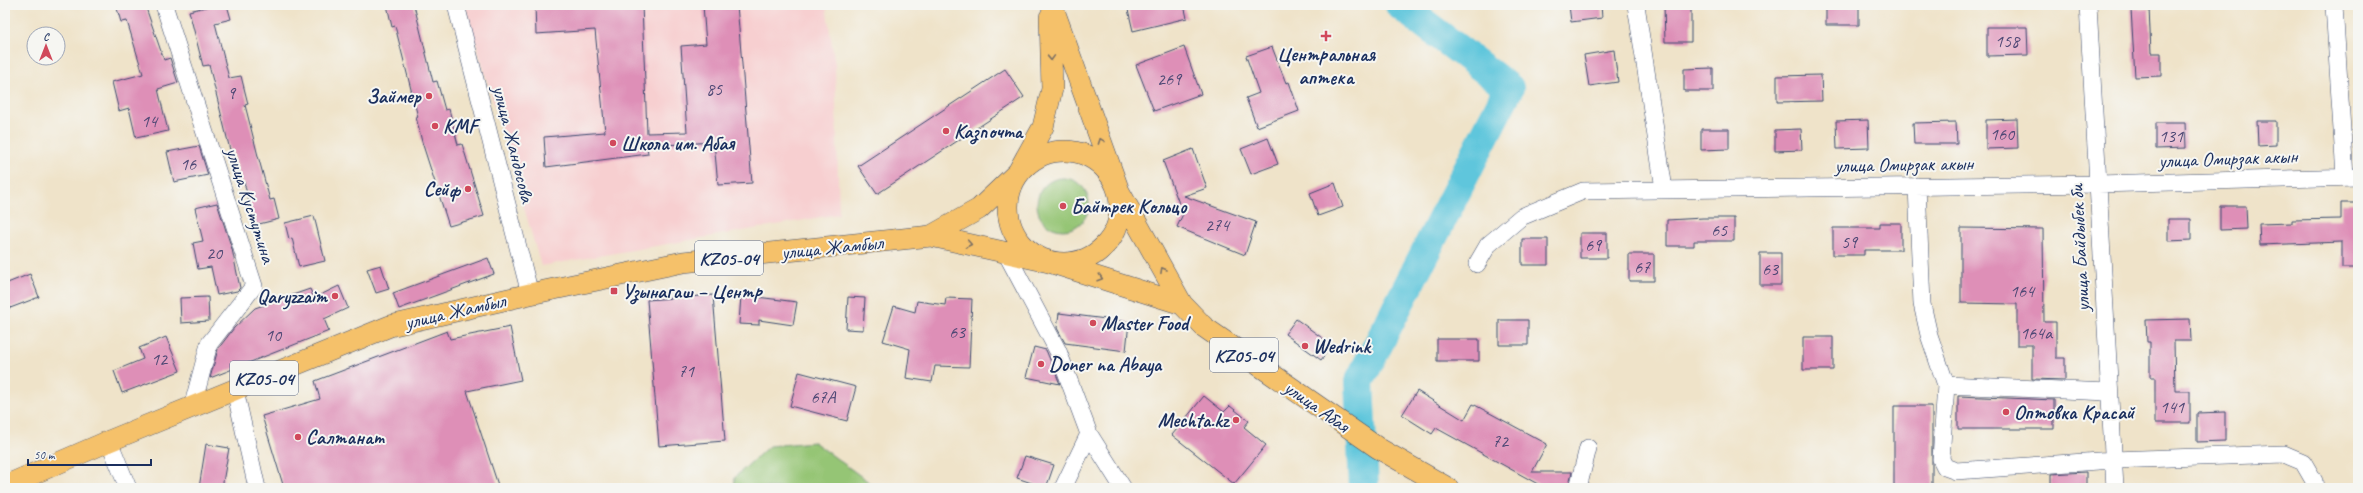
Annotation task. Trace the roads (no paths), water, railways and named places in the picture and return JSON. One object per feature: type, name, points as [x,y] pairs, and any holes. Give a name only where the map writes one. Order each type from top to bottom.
[{"type":"main road","points":[[1018,172],[1043,127],[1052,89],[1051,5]]},
{"type":"main road","points":[[1051,5],[1118,191]]},
{"type":"main road","name":"KZ05-04","points":[[1066,150],[1083,153],[1099,162],[1111,175],[1118,191],[1120,208],[1118,225],[1110,240],[1102,248],[1083,260],[1066,263],[1049,262],[1032,254],[1018,241],[1010,225],[1006,206],[1010,188],[1018,172],[1032,159],[1048,152],[1066,150]]},
{"type":"main road","name":"улица Жамбыл","points":[[931,236],[979,209],[1018,172]]},
{"type":"main road","name":"улица Абая","points":[[1118,191],[1182,304],[1204,327],[1378,448],[1448,488]]},
{"type":"main road","name":"улица Жамбыл","points":[[5,486],[108,441],[390,326],[530,294],[683,262],[931,236],[1005,251],[1049,262],[1182,304]]},
{"type":"street","name":"улица Кустутина","points":[[164,5],[254,286],[209,344],[192,408]]},
{"type":"street","name":"улица Жандосова","points":[[456,5],[530,294]]},
{"type":"street","points":[[1636,5],[1664,189]]},
{"type":"street","name":"улица Байдыбек би","points":[[2088,5],[2114,488]]},
{"type":"street","points":[[2334,5],[2352,177]]},
{"type":"street","name":"улица Омирзак акын","points":[[1477,264],[1488,246],[1521,217],[1583,191],[2098,184],[2352,177]]},
{"type":"street","points":[[1917,186],[1922,304],[1929,336],[1946,385],[1941,459],[1945,467],[1956,471],[2113,460],[2284,454],[2303,462],[2314,481],[2315,488]]},
{"type":"street","points":[[1005,251],[1058,351],[1089,434],[1123,488]]},
{"type":"street","points":[[1946,385],[2109,392]]},
{"type":"street","points":[[235,390],[257,488]]},
{"type":"street","points":[[1063,488],[1089,434]]},
{"type":"street","points":[[108,441],[128,488]]},
{"type":"street","points":[[1578,488],[1588,448]]},
{"type":"waterway","points":[[1364,488],[1359,382],[1509,88],[1400,5]]},
{"type":"place","name":"Центральная аптека","points":[[1326,36]]},
{"type":"place","name":"Займер","points":[[429,96]]},
{"type":"place","name":"KMF","points":[[435,126]]},
{"type":"place","name":"Казпочта","points":[[946,131]]},
{"type":"place","name":"Школа им. Абая","points":[[613,143]]},
{"type":"place","name":"Сейф","points":[[468,189]]},
{"type":"place","name":"Байтрек Кольцо","points":[[1063,206]]},
{"type":"place","name":"Узынагаш – Центр","points":[[614,291]]},
{"type":"place","name":"Qaryzzaim","points":[[335,296]]},
{"type":"place","name":"Master Food","points":[[1093,323]]},
{"type":"place","name":"Wedrink","points":[[1305,346]]},
{"type":"place","name":"Doner na Abaya","points":[[1041,364]]},
{"type":"place","name":"Оптовка Красай","points":[[2006,412]]},
{"type":"place","name":"Mechta.kz","points":[[1236,420]]},
{"type":"place","name":"Салтанат","points":[[298,437]]}]
